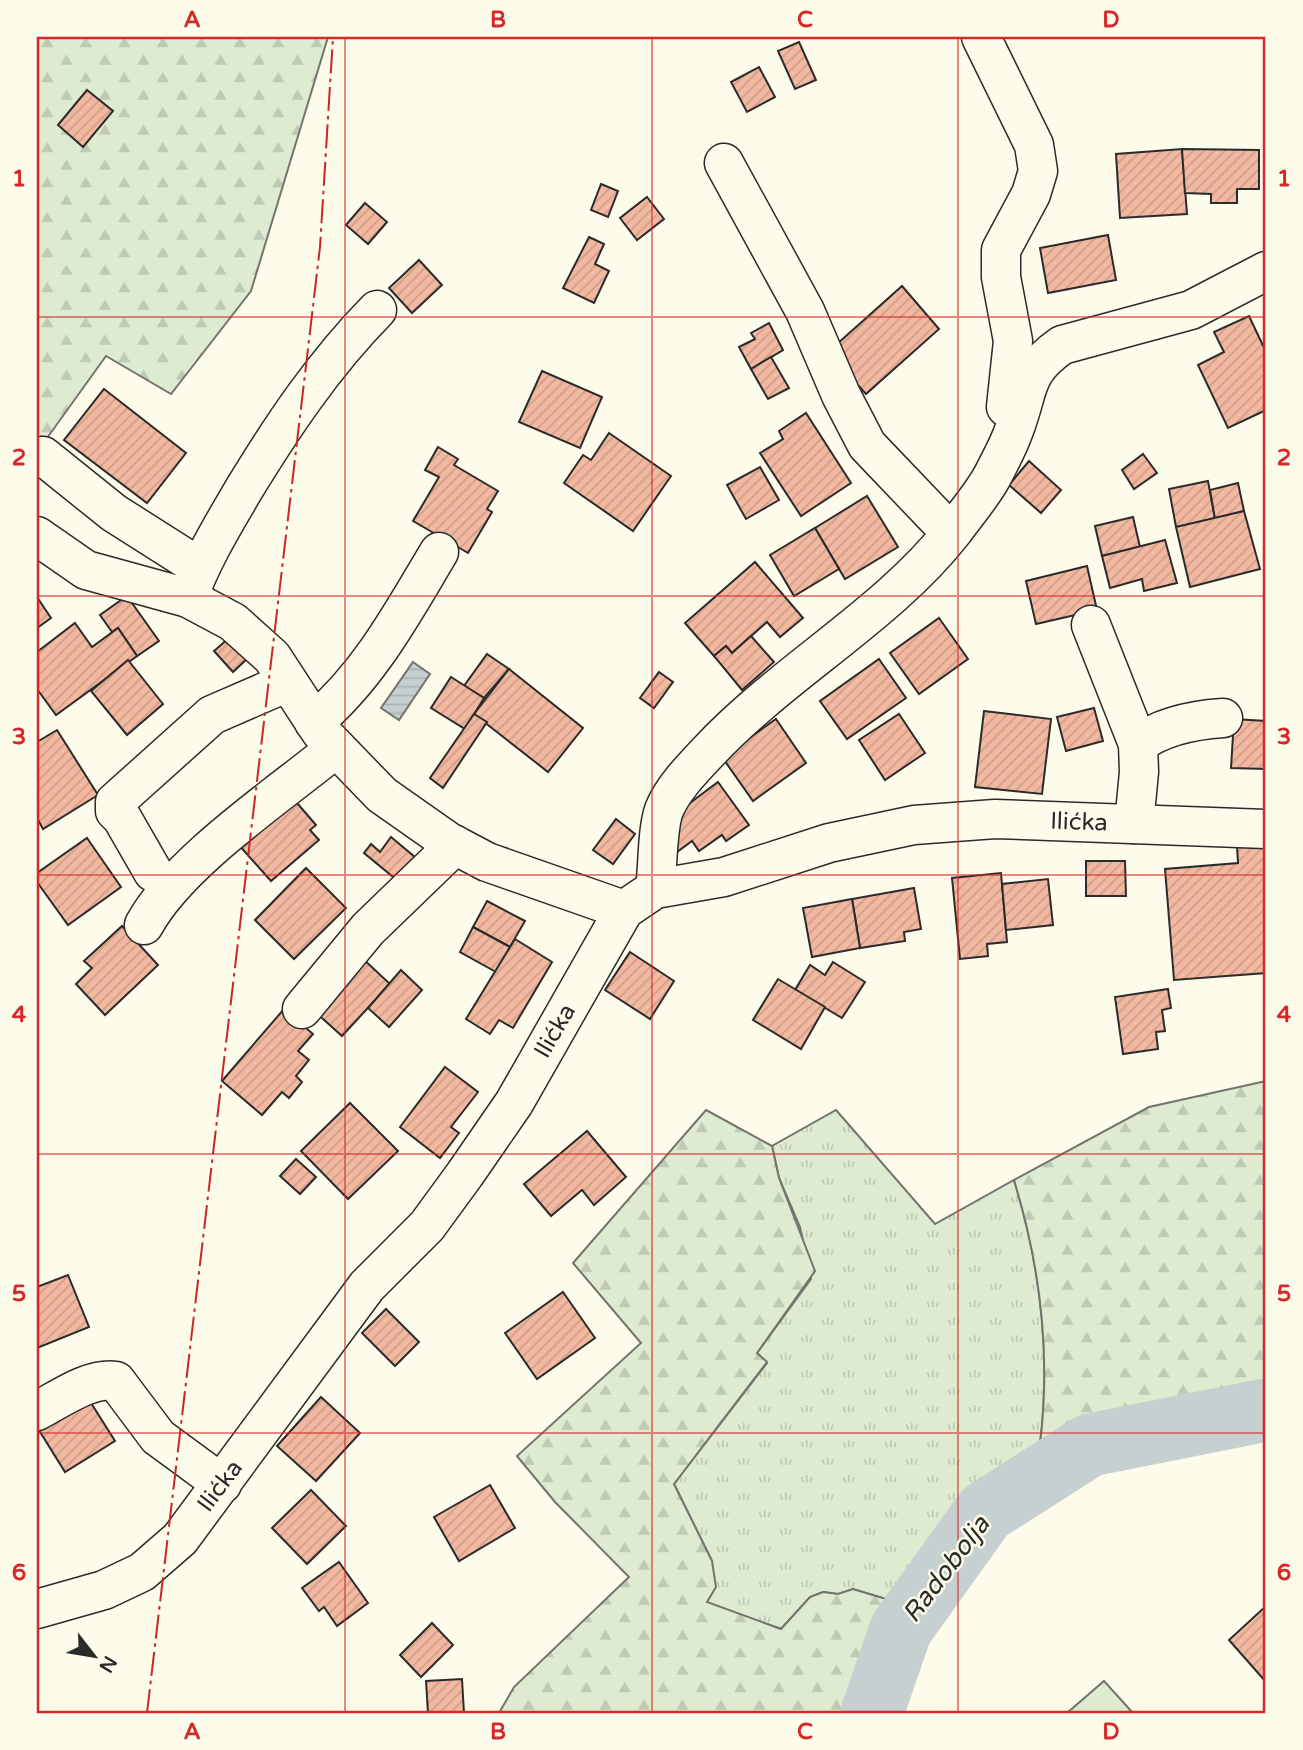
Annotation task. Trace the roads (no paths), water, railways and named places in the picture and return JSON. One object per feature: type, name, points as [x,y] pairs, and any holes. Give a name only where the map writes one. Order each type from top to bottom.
[{"type":"street","points":[[981,37],[1034,145],[1038,171],[1031,194],[1001,250],[1001,277],[1013,341],[1011,381],[992,477]]},
{"type":"street","points":[[724,163],[805,311],[841,395],[867,445],[951,533]]},
{"type":"street","points":[[43,456],[193,582],[272,657],[325,735],[382,795],[455,845],[487,862],[640,900],[664,811],[687,775],[728,731],[923,565],[951,533],[992,477],[1015,430],[1029,378],[1045,357],[1062,345],[1191,310],[1266,271]]},
{"type":"street","points":[[193,582],[282,427],[338,350],[377,310]]},
{"type":"street","points":[[37,537],[86,570],[193,582]]},
{"type":"street","points":[[144,925],[156,901],[325,735],[339,701],[365,669],[439,552]]},
{"type":"street","points":[[1091,625],[1138,744],[1139,772],[1134,824]]},
{"type":"street","points":[[153,872],[122,818],[115,811],[115,802],[212,715],[288,682]]},
{"type":"street","points":[[1138,744],[1152,733],[1199,719],[1223,718]]},
{"type":"street","name":"Ilićka","points":[[37,1609],[104,1590],[142,1572],[180,1539],[367,1286],[427,1226],[465,1174],[514,1103],[640,900],[724,877],[828,843],[914,825],[995,819],[1266,829]]},
{"type":"street","points":[[302,1009],[368,929],[455,845]]},
{"type":"street","points":[[37,1411],[86,1386],[105,1379],[116,1381],[125,1389],[158,1437],[222,1484]]},
{"type":"waterway","name":"Radobolja","points":[[872,1713],[901,1629],[985,1512],[1090,1445],[1266,1410]]}]
